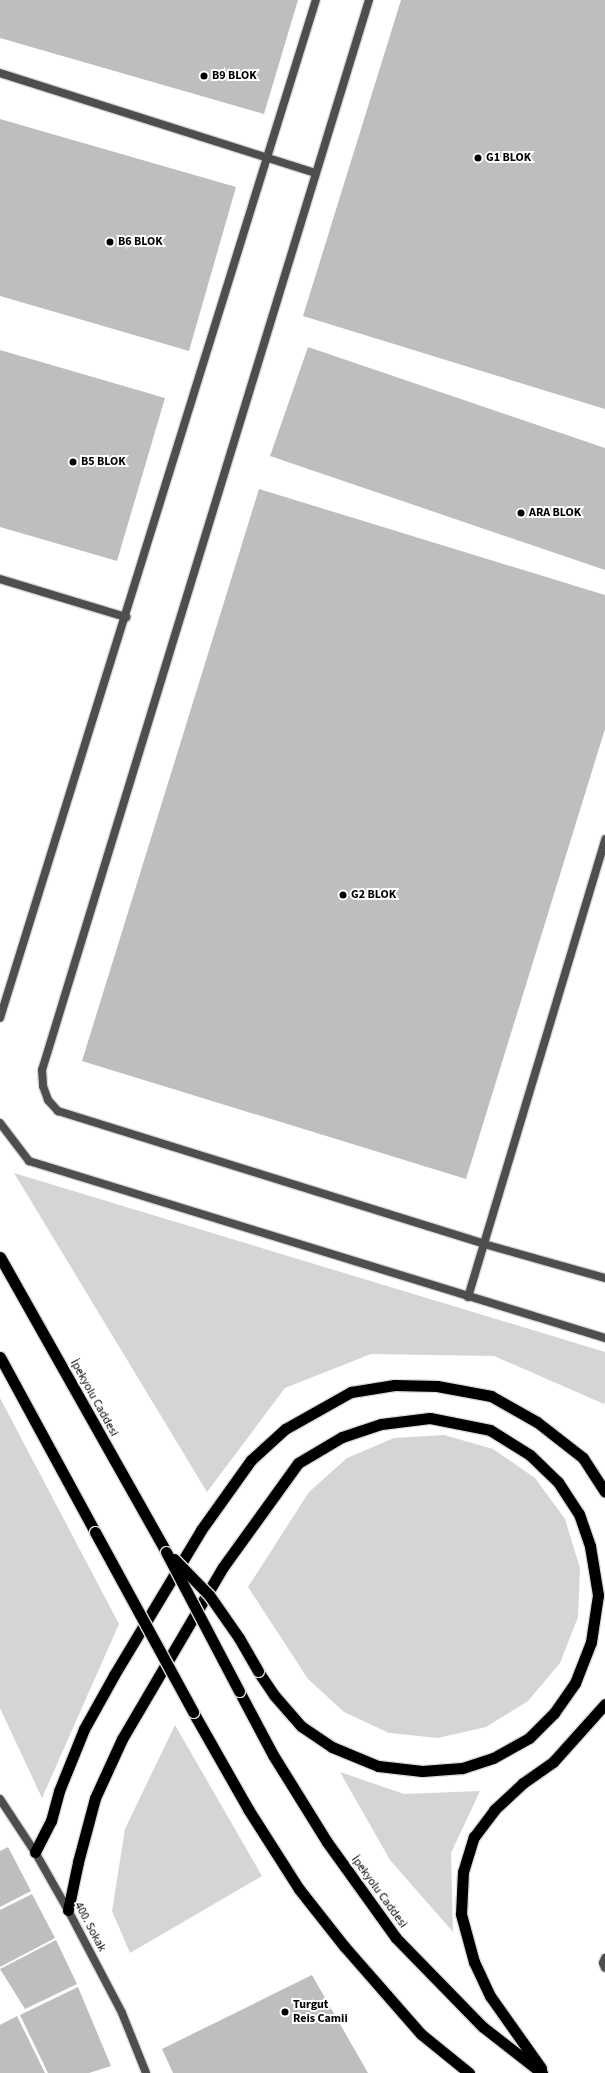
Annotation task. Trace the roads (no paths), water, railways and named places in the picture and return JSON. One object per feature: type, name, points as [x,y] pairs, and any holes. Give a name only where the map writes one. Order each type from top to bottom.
[{"type":"highway","name":"İpekyolu Caddesi","points":[[0,1257],[166,1552],[273,1755],[326,1842],[396,1938],[483,2027],[542,2073]]},
{"type":"highway","points":[[0,1357],[193,1712],[248,1809],[299,1889],[344,1946],[421,2034],[469,2073]]},
{"type":"highway","points":[[36,1852],[51,1821],[59,1791],[84,1729],[114,1675],[201,1530],[251,1460],[285,1429],[351,1392],[394,1385],[437,1386],[491,1396],[537,1422],[583,1458],[605,1492]]},
{"type":"highway","points":[[68,1910],[78,1862],[95,1798],[122,1739],[223,1567],[298,1463],[342,1437],[381,1424],[430,1418],[490,1430],[530,1455],[558,1482],[579,1514],[590,1546],[598,1595],[591,1642],[575,1683],[554,1713],[529,1738],[493,1758],[462,1768],[422,1771],[378,1766],[332,1747],[302,1726],[274,1695],[258,1672],[239,1638],[209,1595],[166,1552]]},
{"type":"highway","points":[[545,2073],[490,1996],[474,1962],[462,1914],[462,1872],[474,1837],[494,1810],[523,1782],[553,1762],[605,1704]]},
{"type":"street","points":[[0,1018],[126,617],[316,0]]},
{"type":"street","points":[[369,0],[42,1070],[44,1086],[48,1100],[58,1111],[484,1244],[605,1278]]},
{"type":"street","points":[[0,73],[316,173]]},
{"type":"street","points":[[0,580],[126,617]]},
{"type":"street","points":[[468,1297],[605,839]]},
{"type":"street","points":[[0,1122],[29,1161],[605,1338]]},
{"type":"street","name":"400. Sokak","points":[[0,1799],[36,1852],[68,1910],[122,2013],[146,2073]]},
{"type":"street","points":[[605,1958],[603,1963],[605,1968]]},
{"type":"place","name":"B9 BLOK","points":[[204,76]]},
{"type":"place","name":"G1 BLOK","points":[[478,158]]},
{"type":"place","name":"B6 BLOK","points":[[110,242]]},
{"type":"place","name":"B5 BLOK","points":[[73,462]]},
{"type":"place","name":"ARA BLOK","points":[[521,513]]},
{"type":"place","name":"G2 BLOK","points":[[343,895]]},
{"type":"place","name":"Turgut Reis Camii","points":[[285,2012]]}]
